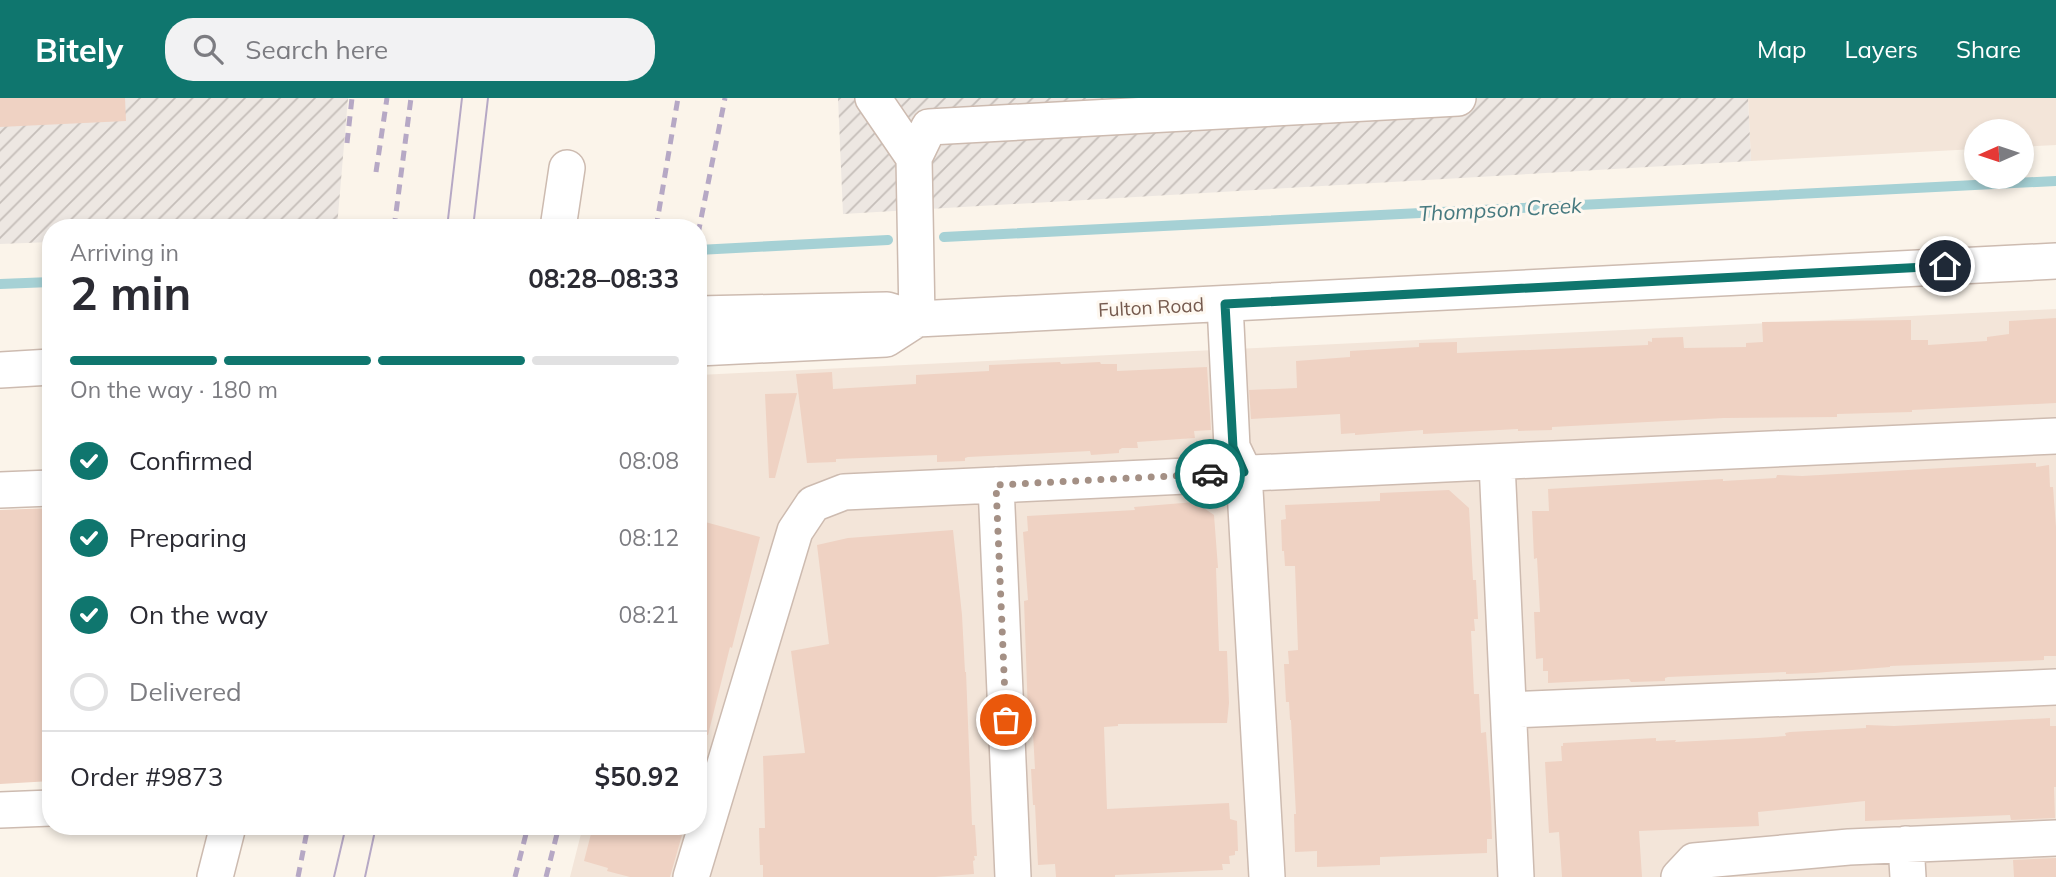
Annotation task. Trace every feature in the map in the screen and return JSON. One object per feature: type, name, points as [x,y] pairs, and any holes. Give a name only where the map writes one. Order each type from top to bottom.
[{"type":"street","points":[[873,98],[914,158]]},
{"type":"street","points":[[707,348],[886,339],[917,319],[914,158],[929,127],[1458,98]]},
{"type":"street","points":[[559,219],[567,168]]},
{"type":"street","name":"Fulton Road","points":[[707,314],[887,310],[917,319],[2056,261]]},
{"type":"street","points":[[1225,304],[1233,447],[1244,472],[1268,877]]},
{"type":"street","points":[[0,370],[42,368]]},
{"type":"street","points":[[707,824],[795,531],[813,504],[844,492],[2056,436]]},
{"type":"street","points":[[1497,463],[1516,877]]},
{"type":"street","points":[[996,485],[1013,877]]},
{"type":"street","points":[[0,490],[42,488]]},
{"type":"street","points":[[1509,710],[2056,687]]},
{"type":"street","points":[[0,810],[42,808]]},
{"type":"street","points":[[215,877],[226,835]]},
{"type":"street","points":[[691,877],[704,835]]},
{"type":"street","points":[[1679,877],[1694,861],[1849,846],[1907,861],[2056,838]]},
{"type":"shaded area","points":[[0,98],[348,98],[338,219],[42,219],[42,242],[0,244]]},
{"type":"shaded area","points":[[838,98],[1748,98],[1751,161],[843,214]]},
{"type":"shaded area","points":[[1748,98],[2056,98],[2056,145],[2034,146],[2034,119],[1964,119],[1964,150],[1751,161]]},
{"type":"shaded area","points":[[2056,309],[2056,877],[570,877],[581,835],[707,835],[707,375]]},
{"type":"building","points":[[0,98],[125,98],[126,121],[0,127]]},
{"type":"building","points":[[2056,318],[2056,403],[1837,414],[1837,417],[1724,418],[1552,427],[1552,430],[1423,434],[1423,430],[1341,434],[1340,414],[1251,419],[1249,390],[1297,388],[1296,361],[1350,357],[1350,351],[1419,347],[1419,343],[1457,342],[1457,353],[1648,345],[1652,338],[1683,337],[1684,348],[1746,347],[1746,343],[1763,342],[1762,322],[1911,320],[1911,340],[1928,340],[1928,345],[1987,341],[1987,337],[2009,334],[2009,321]]},
{"type":"building","points":[[1060,362],[1117,364],[1117,371],[1207,367],[1211,430],[1194,431],[1195,438],[1137,442],[1138,448],[1122,448],[1119,453],[1091,455],[1090,451],[968,457],[965,461],[937,462],[937,455],[836,459],[836,462],[807,463],[796,374],[832,372],[833,389],[916,384],[916,375],[989,371],[989,365]]},
{"type":"building","points":[[797,393],[775,478],[769,478],[765,394]]},
{"type":"building","points":[[2036,463],[2036,467],[2049,465],[2050,487],[2053,487],[2056,527],[2056,656],[2044,656],[2044,660],[1890,666],[1814,673],[1668,677],[1665,681],[1631,682],[1629,679],[1548,683],[1548,671],[1543,671],[1543,658],[1536,659],[1534,612],[1540,612],[1532,511],[1549,511],[1548,489]]},
{"type":"building","points":[[1449,490],[1469,508],[1478,619],[1474,619],[1475,631],[1471,631],[1474,694],[1479,694],[1481,733],[1486,732],[1492,839],[1487,839],[1487,853],[1380,857],[1380,865],[1317,867],[1317,851],[1295,852],[1296,814],[1291,720],[1289,702],[1286,702],[1284,664],[1289,664],[1288,651],[1298,650],[1295,566],[1285,566],[1282,551],[1281,520],[1286,519],[1285,505],[1380,501],[1380,493]]},
{"type":"building","points":[[1195,502],[1214,515],[1219,651],[1227,651],[1227,723],[1118,724],[1104,727],[1107,809],[1229,803],[1230,819],[1237,821],[1238,851],[1229,856],[1230,864],[1222,864],[1223,870],[1115,877],[1056,877],[1055,864],[1038,865],[1033,805],[1031,769],[1035,769],[1032,715],[1028,714],[1024,601],[1028,600],[1023,532],[1028,531],[1027,516],[1135,510],[1134,507]]},
{"type":"building","points":[[42,508],[42,782],[0,784],[0,510]]},
{"type":"building","points":[[707,522],[760,537],[707,735]]},
{"type":"building","points":[[953,530],[966,672],[972,825],[975,825],[977,856],[974,856],[973,861],[974,874],[935,877],[763,877],[759,828],[765,828],[763,756],[805,753],[791,651],[829,644],[817,545],[848,538]]},
{"type":"building","points":[[2050,718],[2050,726],[2056,726],[2055,818],[2011,820],[2010,815],[1865,821],[1865,801],[1758,812],[1759,826],[1639,831],[1642,877],[1562,877],[1559,832],[1549,833],[1545,762],[1562,761],[1563,743],[1656,738],[1656,741],[1676,740],[1675,742],[1758,738],[1786,736],[1785,733],[1790,732],[1866,728],[1866,725]]},
{"type":"building","points":[[591,835],[682,835],[670,877],[630,877],[584,861]]},
{"type":"building","points":[[2056,858],[2056,877],[2014,877],[2013,860]]},
{"type":"waterway","name":"Thompson Creek","points":[[944,237],[2056,181]]},
{"type":"waterway","name":"Thompson Creek","points":[[707,250],[888,240]]},
{"type":"waterway","name":"Thompson Creek","points":[[0,284],[42,282]]},
{"type":"tram line","points":[[448,219],[462,98]]},
{"type":"tram line","points":[[474,219],[488,98]]},
{"type":"tram line","points":[[334,877],[344,835]]},
{"type":"tram line","points":[[365,877],[374,835]]},
{"type":"railway","points":[[347,143],[352,98]]},
{"type":"railway","points":[[376,172],[387,98]]},
{"type":"railway","points":[[395,219],[411,98]]},
{"type":"railway","points":[[658,219],[678,98]]},
{"type":"railway","points":[[701,219],[725,98]]},
{"type":"railway","points":[[298,877],[306,835]]},
{"type":"railway","points":[[515,877],[526,835]]},
{"type":"railway","points":[[546,877],[557,835]]},
{"type":"way so far","points":[[1006,720],[996,485],[1210,474]]},
{"type":"route","points":[[1210,474],[1244,472],[1233,447],[1225,304],[1945,266]]}]
